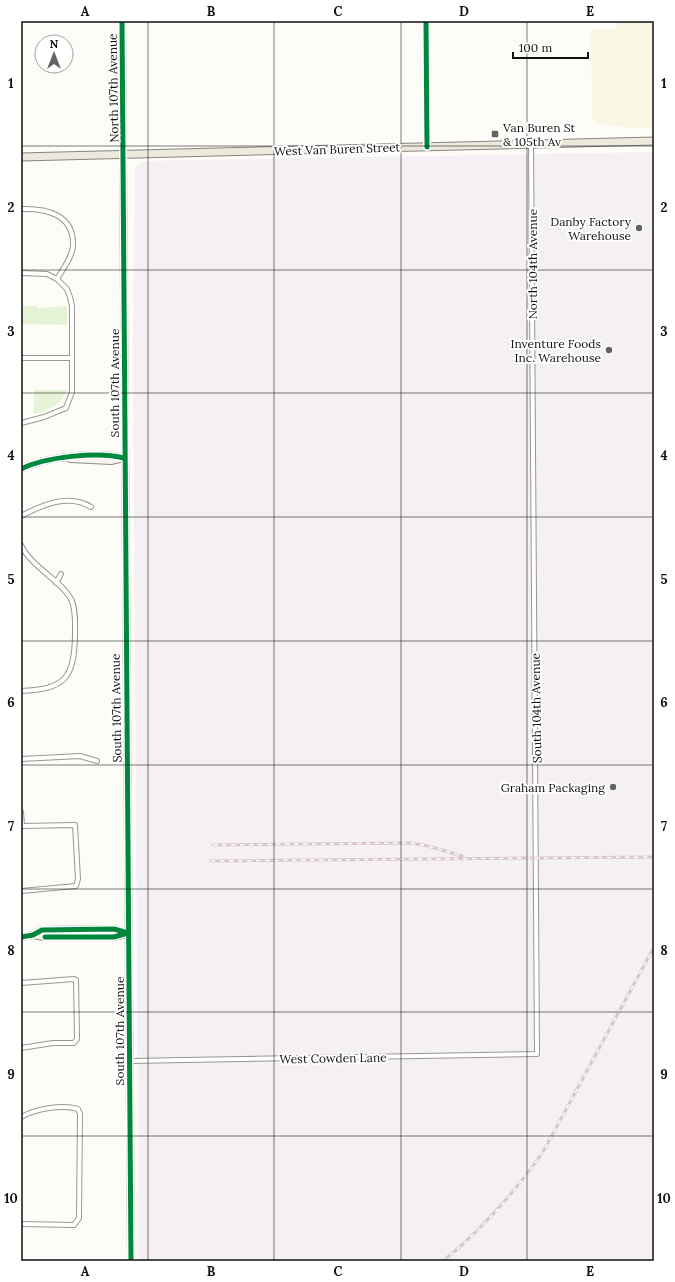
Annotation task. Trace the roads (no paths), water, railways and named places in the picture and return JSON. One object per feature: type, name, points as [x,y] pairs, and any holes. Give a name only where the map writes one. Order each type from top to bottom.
[{"type":"main road","name":"North 107th Avenue","points":[[122,21],[123,154]]},
{"type":"main road","name":"West Van Buren Street","points":[[21,157],[531,143],[654,142]]},
{"type":"main road","name":"South 107th Avenue","points":[[123,154],[131,1261]]},
{"type":"main road","points":[[21,469],[41,462],[91,454],[111,454],[124,458]]},
{"type":"main road","points":[[21,937],[33,935],[42,930],[114,929],[128,933]]},
{"type":"street","points":[[426,21],[426,147]]},
{"type":"street","name":"North 104th Avenue","points":[[531,143],[533,386]]},
{"type":"street","points":[[21,209],[45,210],[56,214],[69,229],[73,244],[72,253],[57,279]]},
{"type":"street","points":[[21,273],[47,274],[57,279],[67,289],[70,297],[72,358],[72,392],[66,408],[21,423]]},
{"type":"street","points":[[21,358],[72,358]]},
{"type":"street","name":"South 104th Avenue","points":[[533,386],[538,1054]]},
{"type":"street","points":[[21,516],[38,507],[50,503],[72,501],[82,502],[91,507]]},
{"type":"street","points":[[21,545],[38,568],[56,583],[70,598],[75,621],[75,653],[72,668],[64,680],[47,689],[21,691]]},
{"type":"street","points":[[56,583],[61,574]]},
{"type":"street","points":[[21,759],[80,756],[97,761]]},
{"type":"street","points":[[21,812],[22,826],[75,824],[78,879],[76,886],[21,891]]},
{"type":"street","points":[[21,983],[48,980],[76,980],[76,1042],[53,1042],[21,1048]]},
{"type":"street","name":"West Cowden Lane","points":[[129,1061],[538,1054]]},
{"type":"street","points":[[21,1117],[46,1109],[73,1107],[78,1109],[80,1114],[79,1218],[74,1225],[21,1224]]},
{"type":"railway","points":[[213,845],[411,843],[428,846],[462,856]]},
{"type":"railway","points":[[211,861],[654,857]]},
{"type":"railway","points":[[443,1261],[471,1237],[497,1210],[521,1182],[543,1152],[654,947]]},
{"type":"place","name":"Van Buren St & 105th Av","points":[[495,134]]},
{"type":"place","name":"Danby Factory Warehouse","points":[[639,228]]},
{"type":"place","name":"Inventure Foods Inc. Warehouse","points":[[609,350]]},
{"type":"place","name":"Graham Packaging","points":[[613,787]]}]
